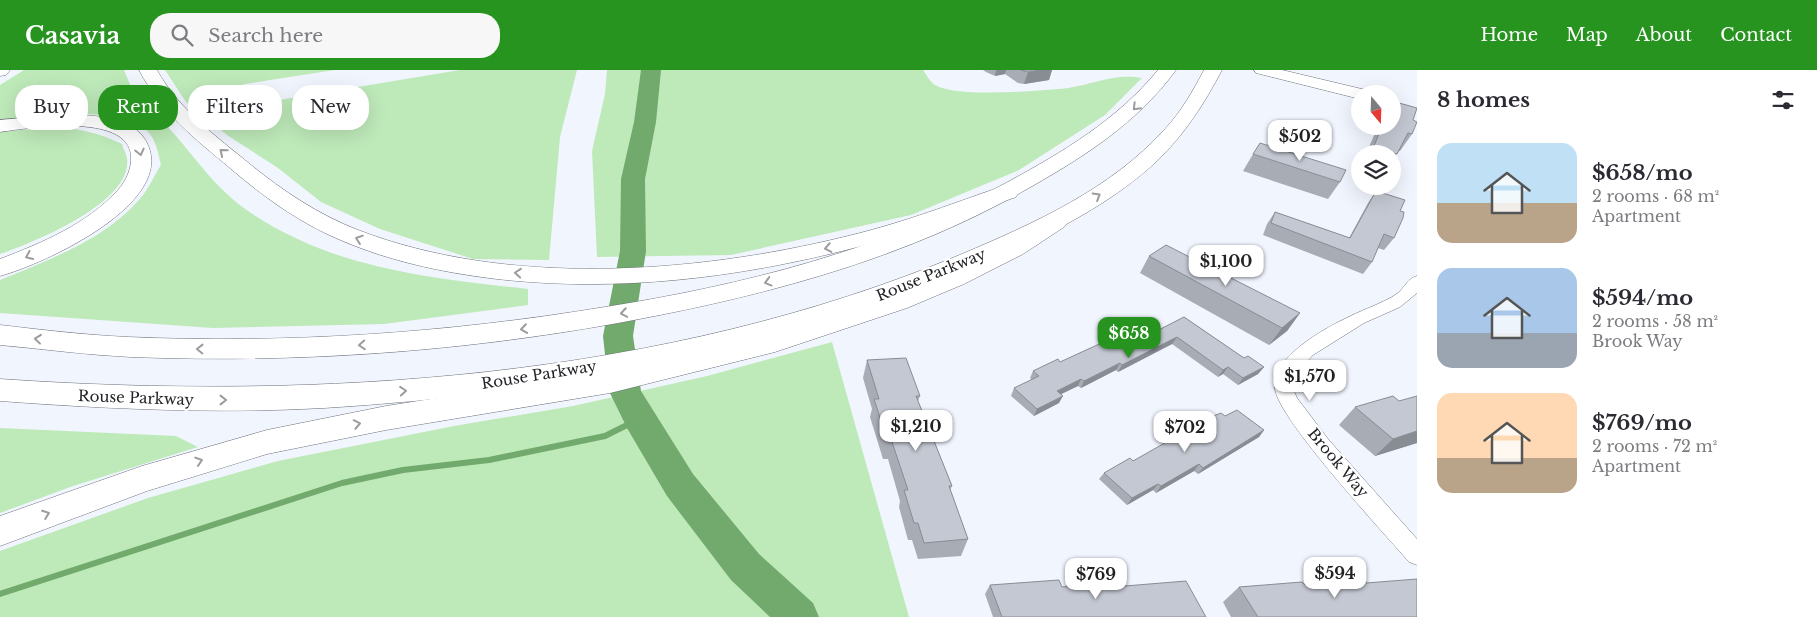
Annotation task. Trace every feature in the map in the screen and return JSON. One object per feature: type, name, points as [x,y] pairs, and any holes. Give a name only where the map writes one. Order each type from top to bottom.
[{"type":"main road","points":[[148,70],[161,93],[188,122],[285,202],[333,228],[385,248],[459,266],[542,275],[584,276],[672,271],[780,257],[839,246],[914,225],[1008,192]]},
{"type":"main road","points":[[0,335],[126,347],[284,349],[438,339],[572,322],[734,291],[852,258],[963,215],[1008,192],[1085,147],[1138,105],[1167,70]]},
{"type":"main road","points":[[0,532],[142,479],[267,442],[680,359],[833,324],[898,302],[955,278],[1014,249],[1106,191],[1158,150],[1195,105],[1213,70]]},
{"type":"main road","points":[[1262,70],[1351,92]]},
{"type":"main road","points":[[0,126],[53,120],[102,123],[118,128],[132,137],[140,146],[142,158],[141,169],[135,182],[125,195],[106,213],[54,245],[0,268]]},
{"type":"main road","name":"Rouse Parkway","points":[[680,359],[825,314],[946,271],[1056,222]]},
{"type":"main road","name":"Rouse Parkway","points":[[0,390],[97,398],[259,400],[437,388],[566,382]]},
{"type":"street","name":"Brook Way","points":[[1417,280],[1404,298],[1353,321],[1312,347],[1297,360],[1289,371],[1284,389],[1287,399],[1310,429],[1417,555]]},
{"type":"green space","points":[[24,70],[124,70],[130,85],[98,85],[98,114],[88,114],[88,85],[15,85],[15,120],[0,122],[0,85]]},
{"type":"green space","points":[[165,70],[335,70],[243,85],[188,85],[188,104],[178,90],[178,85],[175,85]]},
{"type":"green space","points":[[460,70],[577,70],[560,137],[549,260],[473,259],[380,229],[321,202],[278,168],[221,130],[282,130],[282,100],[292,98],[292,130],[369,130],[369,85]]},
{"type":"green space","points":[[607,70],[923,70],[935,85],[946,89],[979,92],[1020,92],[1068,88],[1114,78],[1142,78],[1105,115],[1019,170],[911,215],[731,255],[597,257],[592,151],[605,94]]},
{"type":"green space","points":[[77,130],[105,137],[122,144],[127,159],[125,175],[114,190],[98,205],[78,218],[35,241],[0,254],[0,132]]},
{"type":"green space","points":[[146,130],[171,130],[232,199],[274,227],[308,244],[343,257],[379,267],[453,280],[528,289],[528,305],[384,324],[213,328],[0,313],[0,280],[58,256],[96,236],[113,224],[143,195],[161,165],[156,146]]},
{"type":"green space","points":[[832,342],[909,617],[0,617],[0,551],[148,498],[278,461],[454,426],[573,406],[707,376]]},
{"type":"green space","points":[[0,428],[176,436],[198,447],[73,486],[0,513]]},
{"type":"building","points":[[1021,70],[1040,70],[1028,72]]},
{"type":"building","points":[[1401,104],[1417,108],[1413,120],[1417,122],[1412,134],[1408,133],[1401,146],[1374,145],[1378,135],[1401,135]]},
{"type":"building","points":[[1260,143],[1346,170],[1340,182],[1253,154]]},
{"type":"building","points":[[1374,195],[1389,195],[1405,200],[1400,211],[1404,212],[1403,218],[1394,238],[1384,234],[1372,262],[1271,223],[1275,212],[1350,238]]},
{"type":"building","points":[[1166,245],[1300,313],[1282,328],[1149,256]]},
{"type":"building","points":[[1184,317],[1244,358],[1248,356],[1264,367],[1243,378],[1228,367],[1223,370],[1177,337],[1122,365],[1120,363],[1084,381],[1081,379],[1057,391],[1063,396],[1037,409],[1014,388],[1039,376],[1033,371],[1058,359],[1060,362],[1132,329],[1143,338]]},
{"type":"building","points":[[906,358],[920,396],[916,396],[952,486],[949,486],[968,539],[924,543],[918,523],[914,523],[904,490],[908,490],[892,442],[888,442],[874,399],[879,399],[867,360]]},
{"type":"building","points":[[1393,396],[1399,401],[1417,396],[1417,431],[1393,439],[1355,407]]},
{"type":"building","points":[[1237,410],[1264,430],[1203,468],[1199,464],[1161,486],[1158,484],[1132,498],[1104,473],[1130,458],[1133,461],[1170,440],[1174,443],[1199,429],[1193,424],[1221,413],[1225,416]]},
{"type":"building","points":[[1417,579],[1417,617],[1258,617],[1239,587],[1302,582],[1304,584],[1364,580],[1366,583]]},
{"type":"building","points":[[1059,580],[1062,587],[1123,582],[1125,586],[1186,581],[1206,617],[1002,617],[990,585]]},
{"type":"waterway","points":[[651,70],[645,122],[633,179],[633,251],[618,336],[625,391],[639,419],[680,485],[745,567],[799,617]]},
{"type":"waterway","points":[[0,594],[342,483],[403,470],[489,460],[605,436],[639,419]]}]
